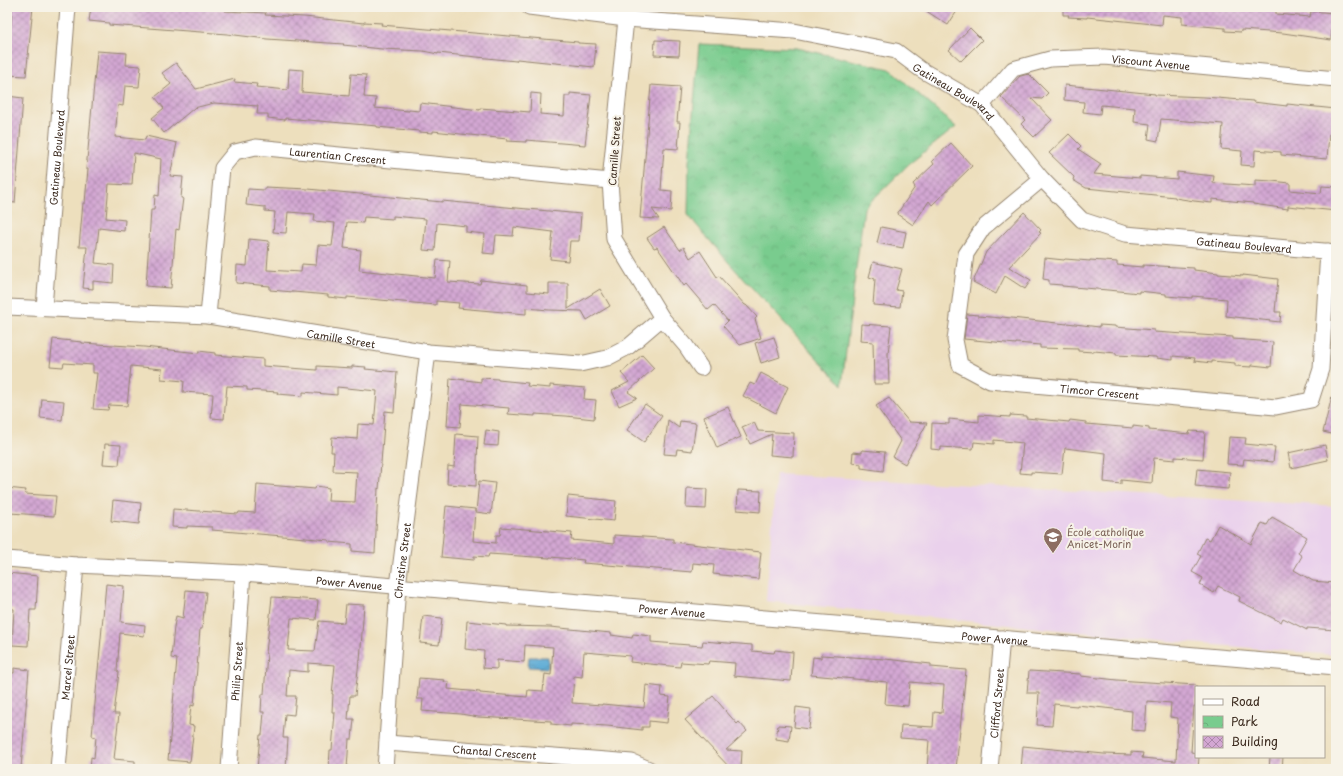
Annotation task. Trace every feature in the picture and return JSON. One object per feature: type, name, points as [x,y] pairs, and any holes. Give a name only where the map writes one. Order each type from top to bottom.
[{"type":"street","name":"Gatineau Boulevard","points":[[44,308],[68,7]]},
{"type":"street","name":"Gatineau Boulevard","points":[[529,7],[626,19],[794,31],[896,51],[920,69],[982,105],[1042,179],[1082,220],[1125,234],[1332,252]]},
{"type":"street","name":"Camille Street","points":[[626,19],[610,181],[614,239],[662,318],[686,346],[701,368]]},
{"type":"street","name":"Viscount Avenue","points":[[982,105],[1013,69],[1050,59],[1104,56],[1336,79]]},
{"type":"street","name":"Laurentian Crescent","points":[[208,316],[222,168],[235,152],[256,147],[610,181]]},
{"type":"street","name":"Timcor Crescent","points":[[1042,179],[983,228],[966,254],[955,340],[960,365],[990,381],[1276,407],[1311,400],[1321,369],[1332,252]]},
{"type":"street","name":"Camille Street","points":[[7,307],[208,316],[428,352],[580,364],[607,358],[628,347],[662,318]]},
{"type":"street","name":"Christine Street","points":[[385,769],[398,586],[428,352]]},
{"type":"street","name":"Power Avenue","points":[[7,559],[76,565],[243,573],[1336,667]]},
{"type":"street","name":"Marcel Street","points":[[58,769],[76,565]]},
{"type":"street","name":"Philip Street","points":[[229,769],[243,573]]},
{"type":"street","name":"Clifford Street","points":[[990,769],[1002,638]]},
{"type":"street","name":"Chantal Crescent","points":[[387,743],[632,762],[649,769]]},
{"type":"shaded area","name":"École catholique Anicet-Morin","points":[[776,474],[1336,506],[1336,655],[1191,643],[766,601]]},
{"type":"green space","points":[[699,44],[797,48],[890,69],[956,127],[909,164],[864,208],[842,385],[729,263],[688,215],[689,161]]},
{"type":"green space","points":[[466,764],[515,769],[466,769]]},
{"type":"water","points":[[529,657],[548,657],[548,668],[528,667]]},
{"type":"building","points":[[12,7],[33,7],[26,76],[7,75],[7,25],[11,25]]},
{"type":"building","points":[[91,7],[209,8],[226,10],[225,11],[266,13],[265,15],[364,23],[382,23],[381,25],[596,44],[594,67],[517,59],[516,61],[438,54],[423,51],[382,49],[343,45],[344,44],[267,39],[227,34],[109,25],[109,23],[89,21]]},
{"type":"building","points":[[920,7],[951,7],[957,11],[948,25]]},
{"type":"building","points":[[1063,7],[1203,7],[1226,9],[1227,7],[1276,7],[1276,14],[1310,17],[1311,11],[1333,13],[1331,40],[1283,33],[1241,30],[1241,32],[1225,31],[1225,28],[1182,24],[1182,17],[1163,15],[1162,25],[1087,17],[1068,17],[1069,15],[1063,15]]},
{"type":"building","points":[[970,28],[982,40],[961,61],[949,50]]},
{"type":"building","points":[[655,40],[680,41],[679,56],[654,55]]},
{"type":"building","points":[[97,51],[127,53],[126,65],[141,66],[139,87],[125,86],[123,106],[118,105],[115,137],[145,140],[146,136],[177,143],[170,176],[183,177],[181,198],[183,198],[179,230],[176,229],[171,288],[146,286],[151,210],[154,210],[155,195],[159,196],[161,159],[134,153],[132,185],[109,184],[106,218],[125,220],[124,231],[99,228],[95,263],[114,265],[113,283],[93,281],[93,289],[83,288],[87,247],[79,247],[83,203],[85,203],[88,169],[86,169]]},
{"type":"building","points":[[176,63],[196,89],[235,79],[234,82],[257,84],[256,87],[288,90],[289,69],[303,70],[302,92],[349,96],[351,74],[366,75],[364,97],[376,98],[375,108],[409,111],[419,111],[420,103],[480,110],[480,108],[530,112],[531,93],[541,94],[540,114],[564,116],[565,96],[570,96],[570,93],[591,95],[585,145],[526,140],[526,142],[507,141],[507,139],[433,131],[433,133],[419,132],[377,126],[285,118],[285,120],[268,118],[268,114],[257,114],[258,106],[214,103],[194,108],[164,133],[152,118],[164,108],[155,97],[171,84],[162,73]]},
{"type":"building","points":[[1029,74],[1048,93],[1042,99],[1031,98],[1052,120],[1034,137],[1021,124],[1025,120],[1001,97],[1020,76]]},
{"type":"building","points":[[651,85],[680,87],[677,122],[680,122],[678,149],[664,148],[661,190],[672,191],[671,211],[652,209],[659,219],[640,218]]},
{"type":"building","points":[[1065,85],[1155,95],[1205,97],[1253,101],[1287,106],[1287,104],[1336,109],[1336,134],[1329,134],[1327,159],[1281,155],[1281,152],[1255,150],[1254,166],[1241,165],[1242,151],[1221,149],[1223,124],[1161,119],[1158,141],[1148,139],[1150,124],[1134,122],[1135,108],[1101,105],[1100,114],[1083,112],[1084,102],[1064,100]]},
{"type":"building","points":[[7,96],[23,98],[15,203],[7,202]]},
{"type":"building","points":[[1069,134],[1081,146],[1078,149],[1101,164],[1094,174],[1140,178],[1140,176],[1177,179],[1177,172],[1214,176],[1213,183],[1255,186],[1255,180],[1272,181],[1290,183],[1290,190],[1321,193],[1322,186],[1336,187],[1336,211],[1288,206],[1288,209],[1253,203],[1212,199],[1212,203],[1175,197],[1086,188],[1073,180],[1074,177],[1049,153]]},
{"type":"building","points":[[951,143],[972,166],[932,205],[929,201],[913,225],[897,214],[915,187],[913,184],[934,164],[932,161]]},
{"type":"building","points":[[265,187],[308,189],[581,214],[579,241],[570,241],[568,261],[550,259],[553,232],[514,227],[513,236],[496,235],[494,254],[483,253],[485,234],[466,232],[466,226],[437,223],[435,251],[423,250],[426,219],[393,216],[393,219],[364,217],[363,223],[347,222],[344,248],[361,250],[359,270],[435,278],[437,260],[450,261],[448,282],[480,284],[481,280],[527,285],[527,292],[549,294],[549,283],[568,283],[568,309],[600,289],[610,306],[587,320],[582,311],[526,308],[526,314],[458,308],[459,303],[436,301],[436,305],[347,297],[347,299],[328,297],[328,295],[270,290],[270,286],[236,283],[237,265],[247,266],[249,239],[269,241],[267,270],[301,272],[302,264],[316,265],[318,245],[332,246],[335,223],[314,221],[315,214],[288,212],[286,233],[273,232],[275,212],[265,211],[265,207],[246,205],[248,189],[265,190]]},
{"type":"building","points":[[1024,212],[1041,230],[1039,232],[1041,233],[1009,267],[1031,280],[1025,289],[1005,276],[996,294],[973,282],[986,252]]},
{"type":"building","points":[[664,227],[680,250],[684,247],[690,258],[700,251],[717,277],[719,276],[757,317],[755,319],[761,338],[740,345],[723,326],[728,321],[714,305],[708,310],[686,284],[684,286],[657,247],[654,248],[647,238]]},
{"type":"building","points":[[881,227],[906,232],[903,248],[877,243]]},
{"type":"building","points":[[1045,258],[1117,262],[1117,265],[1143,267],[1143,265],[1194,268],[1194,270],[1218,274],[1278,279],[1275,312],[1281,312],[1280,322],[1226,316],[1227,299],[1192,296],[1192,298],[1166,296],[1166,294],[1139,291],[1139,293],[1049,284],[1049,280],[1043,279]]},
{"type":"building","points":[[873,262],[902,269],[896,290],[902,291],[900,307],[873,305],[875,279],[869,277]]},
{"type":"building","points":[[967,314],[1099,327],[1099,325],[1115,326],[1154,330],[1154,332],[1233,337],[1233,339],[1273,342],[1271,367],[1252,365],[1252,367],[1235,366],[1235,363],[1194,361],[1195,358],[1173,356],[1173,360],[1156,357],[1116,355],[1116,353],[1078,351],[1078,349],[1040,348],[1040,345],[964,339]]},
{"type":"building","points":[[861,324],[891,326],[888,354],[889,384],[874,384],[873,342],[860,341]]},
{"type":"building","points":[[774,337],[780,357],[761,363],[755,343]]},
{"type":"building","points":[[53,339],[82,343],[144,347],[199,353],[199,351],[215,353],[215,355],[263,359],[263,366],[317,370],[317,366],[352,368],[352,366],[366,367],[365,369],[397,372],[394,412],[385,411],[379,489],[378,488],[375,553],[352,551],[352,544],[329,542],[329,540],[212,530],[212,527],[172,527],[173,509],[238,514],[239,512],[255,513],[257,484],[315,489],[316,486],[329,488],[328,501],[355,502],[357,472],[333,471],[334,452],[331,452],[332,437],[357,439],[358,424],[374,425],[377,391],[337,387],[337,395],[303,392],[303,396],[277,394],[278,392],[247,390],[247,387],[227,386],[224,419],[211,418],[213,394],[183,392],[184,381],[161,379],[162,369],[131,366],[127,406],[109,405],[108,410],[93,409],[97,373],[93,373],[93,365],[64,363],[63,367],[50,366]]},
{"type":"building","points":[[642,355],[654,368],[628,392],[637,398],[619,406],[612,391],[629,382],[621,373]]},
{"type":"building","points":[[761,373],[788,387],[776,413],[743,396],[750,383],[755,385]]},
{"type":"building","points":[[450,378],[481,382],[481,378],[498,379],[528,383],[527,386],[550,388],[550,385],[585,388],[584,399],[596,400],[594,419],[535,414],[535,416],[508,414],[509,408],[462,404],[460,427],[447,426]]},
{"type":"building","points":[[1332,396],[1336,396],[1336,435],[1323,432]]},
{"type":"building","points":[[889,398],[909,422],[927,423],[905,464],[893,457],[901,441],[876,406]]},
{"type":"building","points":[[42,399],[64,401],[62,420],[40,418]]},
{"type":"building","points":[[645,404],[662,416],[644,442],[627,430]]},
{"type":"building","points":[[728,407],[741,437],[717,448],[704,417]]},
{"type":"building","points":[[979,415],[1010,417],[1010,415],[1026,416],[1026,418],[1069,422],[1070,420],[1086,422],[1086,424],[1133,428],[1133,426],[1149,428],[1149,430],[1189,434],[1190,431],[1205,432],[1203,459],[1175,457],[1175,460],[1154,458],[1152,483],[1121,480],[1121,484],[1104,482],[1106,453],[1065,448],[1062,474],[1031,472],[1031,474],[1020,473],[1023,443],[994,440],[994,444],[974,442],[973,449],[941,447],[941,450],[931,449],[932,423],[949,424],[949,419],[979,422]]},
{"type":"building","points":[[668,420],[679,428],[680,421],[696,423],[692,451],[677,449],[676,455],[664,454]]},
{"type":"building","points":[[754,422],[758,431],[794,433],[793,457],[770,455],[772,434],[750,444],[742,427]]},
{"type":"building","points":[[486,430],[499,432],[498,446],[484,445]]},
{"type":"building","points":[[456,434],[478,436],[476,486],[447,484],[448,466],[454,467]]},
{"type":"building","points":[[1229,437],[1246,438],[1245,444],[1275,447],[1273,462],[1244,459],[1243,465],[1227,464]]},
{"type":"building","points":[[105,444],[121,445],[119,465],[103,464]]},
{"type":"building","points":[[1325,445],[1328,460],[1291,468],[1288,453]]},
{"type":"building","points":[[862,450],[885,452],[883,471],[861,468],[861,464],[852,463],[853,452],[862,453]]},
{"type":"building","points":[[1197,469],[1230,472],[1228,489],[1195,486]]},
{"type":"building","points":[[479,481],[495,483],[491,514],[476,512]]},
{"type":"building","points":[[7,488],[26,490],[25,494],[56,496],[54,516],[10,513],[10,510],[7,510]]},
{"type":"building","points":[[687,488],[707,489],[706,509],[686,508]]},
{"type":"building","points":[[738,490],[761,491],[760,512],[737,510]]},
{"type":"building","points":[[568,496],[616,501],[614,521],[566,516]]},
{"type":"building","points":[[113,500],[141,503],[139,524],[111,521]]},
{"type":"building","points":[[446,506],[475,509],[473,541],[496,543],[496,535],[500,535],[501,527],[572,533],[571,540],[614,544],[614,535],[673,539],[673,542],[761,552],[758,579],[713,574],[714,565],[693,563],[692,572],[583,563],[584,560],[550,557],[489,554],[488,557],[474,556],[474,560],[441,557]]},
{"type":"building","points":[[1272,517],[1307,537],[1298,553],[1302,556],[1294,570],[1313,581],[1336,583],[1336,630],[1307,628],[1307,630],[1283,618],[1281,622],[1239,601],[1240,597],[1218,586],[1214,593],[1200,585],[1203,578],[1192,572],[1201,556],[1197,554],[1205,538],[1210,540],[1218,525],[1251,544],[1262,523],[1267,525]]},
{"type":"building","points":[[7,573],[38,576],[36,610],[30,610],[28,646],[12,645],[14,609],[7,608]]},
{"type":"building","points":[[106,584],[124,586],[121,622],[145,625],[144,636],[120,633],[117,671],[119,672],[114,714],[119,714],[114,759],[135,761],[135,769],[90,769],[91,757],[94,758],[96,737],[92,736]]},
{"type":"building","points":[[186,590],[206,592],[202,629],[200,629],[194,706],[191,705],[189,725],[194,726],[190,762],[168,760],[177,659],[171,658],[174,627],[176,616],[183,618]]},
{"type":"building","points":[[272,597],[318,600],[316,620],[291,618],[288,650],[315,651],[319,621],[344,623],[346,604],[364,605],[360,661],[355,696],[350,696],[348,719],[354,719],[352,739],[349,739],[347,769],[329,769],[335,712],[332,712],[335,665],[308,663],[308,672],[289,670],[287,696],[296,696],[294,715],[285,714],[283,738],[288,738],[286,769],[257,769],[260,735],[262,735],[264,712],[261,712],[262,694],[264,694],[266,653]]},
{"type":"building","points":[[423,616],[442,618],[439,645],[420,643]]},
{"type":"building","points":[[467,621],[506,626],[550,627],[611,633],[611,635],[632,638],[633,634],[651,636],[651,642],[702,646],[703,641],[752,645],[752,651],[774,653],[775,650],[793,652],[791,681],[734,676],[735,663],[709,661],[708,664],[681,662],[680,667],[630,662],[631,656],[584,652],[582,677],[574,676],[572,703],[644,708],[646,685],[662,687],[661,696],[670,697],[667,723],[649,721],[649,727],[642,727],[642,730],[607,726],[571,724],[571,726],[551,724],[551,721],[478,717],[422,711],[423,699],[417,699],[419,678],[445,680],[444,682],[449,682],[448,689],[527,697],[528,690],[543,691],[545,674],[551,675],[553,647],[525,645],[524,662],[497,660],[497,669],[483,668],[484,651],[465,649]]},
{"type":"building","points":[[821,655],[885,659],[931,664],[931,667],[966,670],[956,769],[927,769],[929,740],[900,738],[901,725],[933,727],[934,712],[942,713],[944,685],[910,682],[908,706],[885,704],[887,682],[811,675],[813,657],[821,658]]},
{"type":"building","points":[[14,668],[29,670],[21,768],[18,767],[18,769],[7,769],[7,717],[9,694],[7,694],[7,673],[14,673]]},
{"type":"building","points":[[1029,671],[1081,674],[1081,676],[1117,680],[1196,685],[1191,752],[1195,753],[1195,758],[1199,758],[1198,769],[1021,769],[1023,746],[1104,754],[1131,755],[1131,752],[1143,753],[1142,758],[1176,761],[1178,718],[1170,717],[1171,703],[1147,701],[1145,731],[1131,730],[1132,711],[1077,705],[1054,704],[1052,726],[1037,725],[1039,693],[1027,693]]},
{"type":"building","points":[[713,696],[737,724],[739,722],[747,731],[726,750],[742,751],[741,769],[731,769],[685,720]]},
{"type":"building","points":[[796,707],[811,709],[809,729],[794,727]]},
{"type":"building","points":[[778,725],[791,726],[789,741],[776,739]]},
{"type":"building","points":[[1270,758],[1283,758],[1282,769],[1269,769]]},
{"type":"place","name":"École catholique Anicet-Morin","points":[[1053,554]]}]
